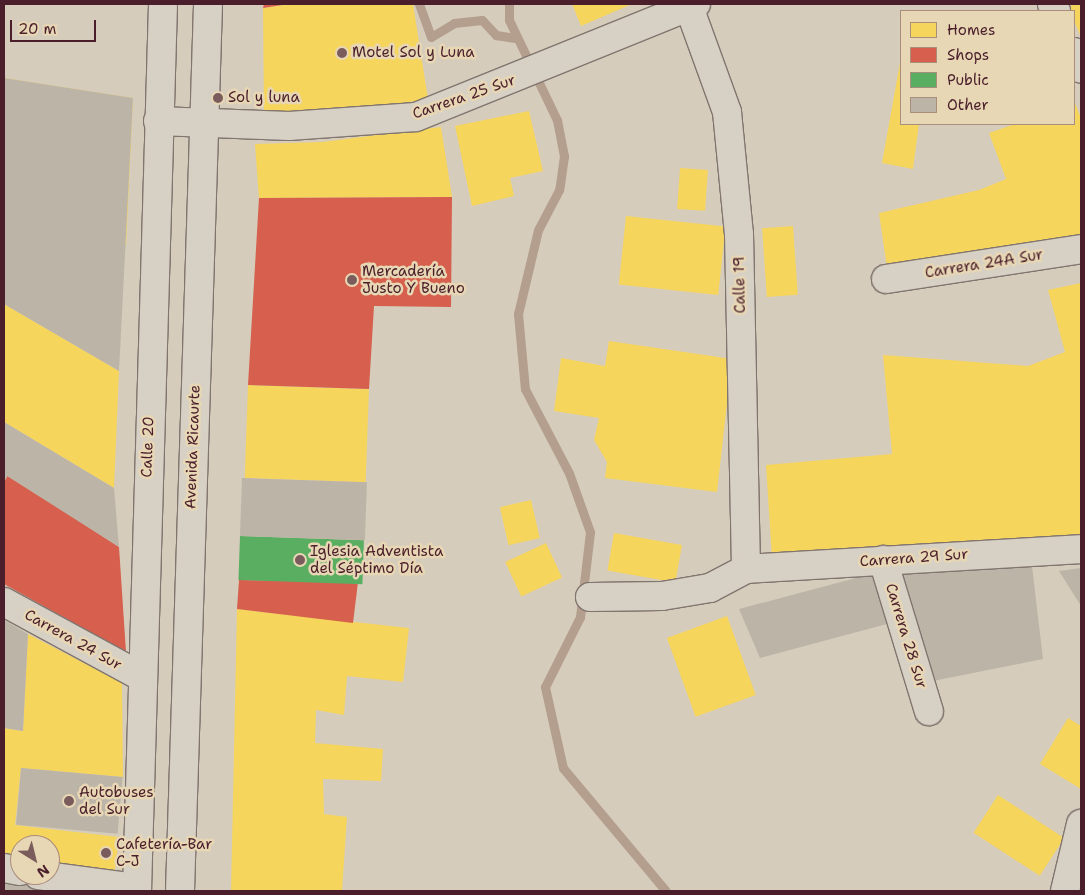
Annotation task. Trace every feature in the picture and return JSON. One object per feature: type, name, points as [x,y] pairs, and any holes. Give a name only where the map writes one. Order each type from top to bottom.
[{"type":"street","name":"Calle 20","points":[[137,890],[158,121],[163,4]]},
{"type":"street","name":"Avenida Ricaurte","points":[[180,891],[202,124],[208,4]]},
{"type":"street","name":"Carrera 25 Sur","points":[[158,121],[289,126],[416,117],[506,84],[692,5]]},
{"type":"street","name":"Calle 19","points":[[692,5],[727,112],[739,234],[746,569]]},
{"type":"street","points":[[1075,54],[1081,69]]},
{"type":"street","name":"Carrera 24A Sur","points":[[886,280],[1081,249]]},
{"type":"street","name":"Carrera 29 Sur","points":[[746,569],[1081,549]]},
{"type":"street","name":"Carrera 28 Sur","points":[[883,560],[929,711]]},
{"type":"street","points":[[590,597],[662,596],[710,588],[746,569]]},
{"type":"street","name":"Carrera 24 Sur","points":[[4,602],[142,677]]},
{"type":"street","points":[[1065,891],[1074,836],[1081,824]]},
{"type":"street","points":[[60,878],[137,890]]},
{"type":"building: Homes","name":"Motel Sol y Luna","points":[[290,4],[413,4],[428,99],[340,113],[264,112],[263,8]]},
{"type":"building: Homes","points":[[572,4],[632,4],[581,26]]},
{"type":"building: Homes","points":[[1081,4],[1081,37],[1075,23],[1075,10],[1070,10],[1068,6]]},
{"type":"building: Homes","points":[[900,63],[900,125],[919,125],[913,169],[882,163]]},
{"type":"building: Homes","points":[[4,78],[133,98],[126,245],[4,200]]},
{"type":"building: Homes","points":[[1075,103],[1081,118],[1081,243],[888,275],[879,213],[979,190],[1006,179],[989,133],[1012,125],[1075,125]]},
{"type":"building: Homes","points":[[529,111],[543,171],[510,178],[514,196],[472,206],[455,126]]},
{"type":"building: Homes","points":[[441,127],[452,197],[259,198],[255,144],[322,142]]},
{"type":"building: Homes","points":[[680,168],[708,170],[705,211],[677,209]]},
{"type":"building: Homes","points":[[626,216],[725,226],[718,295],[619,285]]},
{"type":"building: Homes","points":[[793,226],[798,295],[767,297],[762,228]]},
{"type":"building: Homes","points":[[1081,283],[1081,542],[772,558],[766,465],[892,454],[883,355],[1028,366],[1065,352],[1048,290]]},
{"type":"building: Homes","points":[[4,304],[119,371],[114,488],[4,422]]},
{"type":"building: Homes","points":[[609,341],[732,359],[717,492],[605,478],[607,462],[594,440],[599,418],[554,411],[561,358],[605,366]]},
{"type":"building: Homes","points":[[248,385],[369,389],[366,482],[245,478]]},
{"type":"building: Homes","points":[[531,500],[540,538],[509,545],[500,507]]},
{"type":"building: Homes","points":[[614,533],[682,545],[675,582],[607,570]]},
{"type":"building: Homes","points":[[546,543],[562,577],[521,596],[505,562]]},
{"type":"building: Homes","points":[[237,609],[409,628],[403,682],[347,676],[344,715],[316,710],[315,743],[383,749],[381,781],[323,779],[324,814],[347,817],[342,891],[231,891]]},
{"type":"building: Homes","points":[[727,616],[756,695],[696,717],[667,638]]},
{"type":"building: Homes","points":[[28,634],[122,683],[123,777],[21,768],[15,825],[119,837],[114,877],[60,870],[60,835],[10,835],[10,860],[4,859],[4,728],[23,731]]},
{"type":"building: Homes","points":[[1068,718],[1081,726],[1081,789],[1040,764]]},
{"type":"building: Homes","points":[[998,795],[1064,838],[1040,876],[973,833]]},
{"type":"building: Shops","points":[[264,4],[282,4],[282,5],[263,8]]},
{"type":"building: Shops","points":[[452,197],[451,307],[374,306],[369,389],[248,385],[259,198]]},
{"type":"building: Shops","points":[[8,475],[119,547],[126,652],[4,584],[4,482]]},
{"type":"building: Shops","points":[[239,580],[358,582],[353,623],[237,609]]},
{"type":"building: Public","name":"Iglesia Adventista del Séptimo Día","points":[[240,536],[364,540],[362,584],[238,580]]},
{"type":"building: Other","points":[[4,78],[133,98],[119,371],[4,304]]},
{"type":"building: Other","points":[[4,422],[114,488],[119,547],[7,476],[4,482]]},
{"type":"building: Other","points":[[242,478],[367,482],[365,540],[240,536]]},
{"type":"building: Other","points":[[1032,566],[1043,659],[918,684],[898,621],[760,658],[739,609],[882,571]]},
{"type":"building: Other","points":[[1081,568],[1081,606],[1059,571]]},
{"type":"building: Other","points":[[4,620],[28,634],[23,731],[4,728]]},
{"type":"building: Other","name":"Autobuses del Sur","points":[[21,768],[123,777],[118,834],[16,825]]},
{"type":"building: Other","points":[[4,877],[10,878],[10,885],[45,885],[76,891],[4,891]]},
{"type":"waterway","points":[[419,4],[431,37],[454,23],[482,20],[496,35],[516,38]]},
{"type":"waterway","points":[[509,4],[509,20],[557,120],[564,156],[559,190],[538,230],[518,314],[525,389],[569,473],[590,532],[580,617],[545,687],[563,768],[666,891]]},
{"type":"place","name":"Motel Sol y Luna","points":[[342,53]]},
{"type":"place","name":"Sol y luna","points":[[218,98]]},
{"type":"place","name":"Mercadería Justo Y Bueno","points":[[352,280]]},
{"type":"place","name":"Iglesia Adventista del Séptimo Día","points":[[300,560]]},
{"type":"place","name":"Autobuses del Sur","points":[[69,801]]},
{"type":"place","name":"Cafetería-Bar C-J","points":[[106,853]]}]
